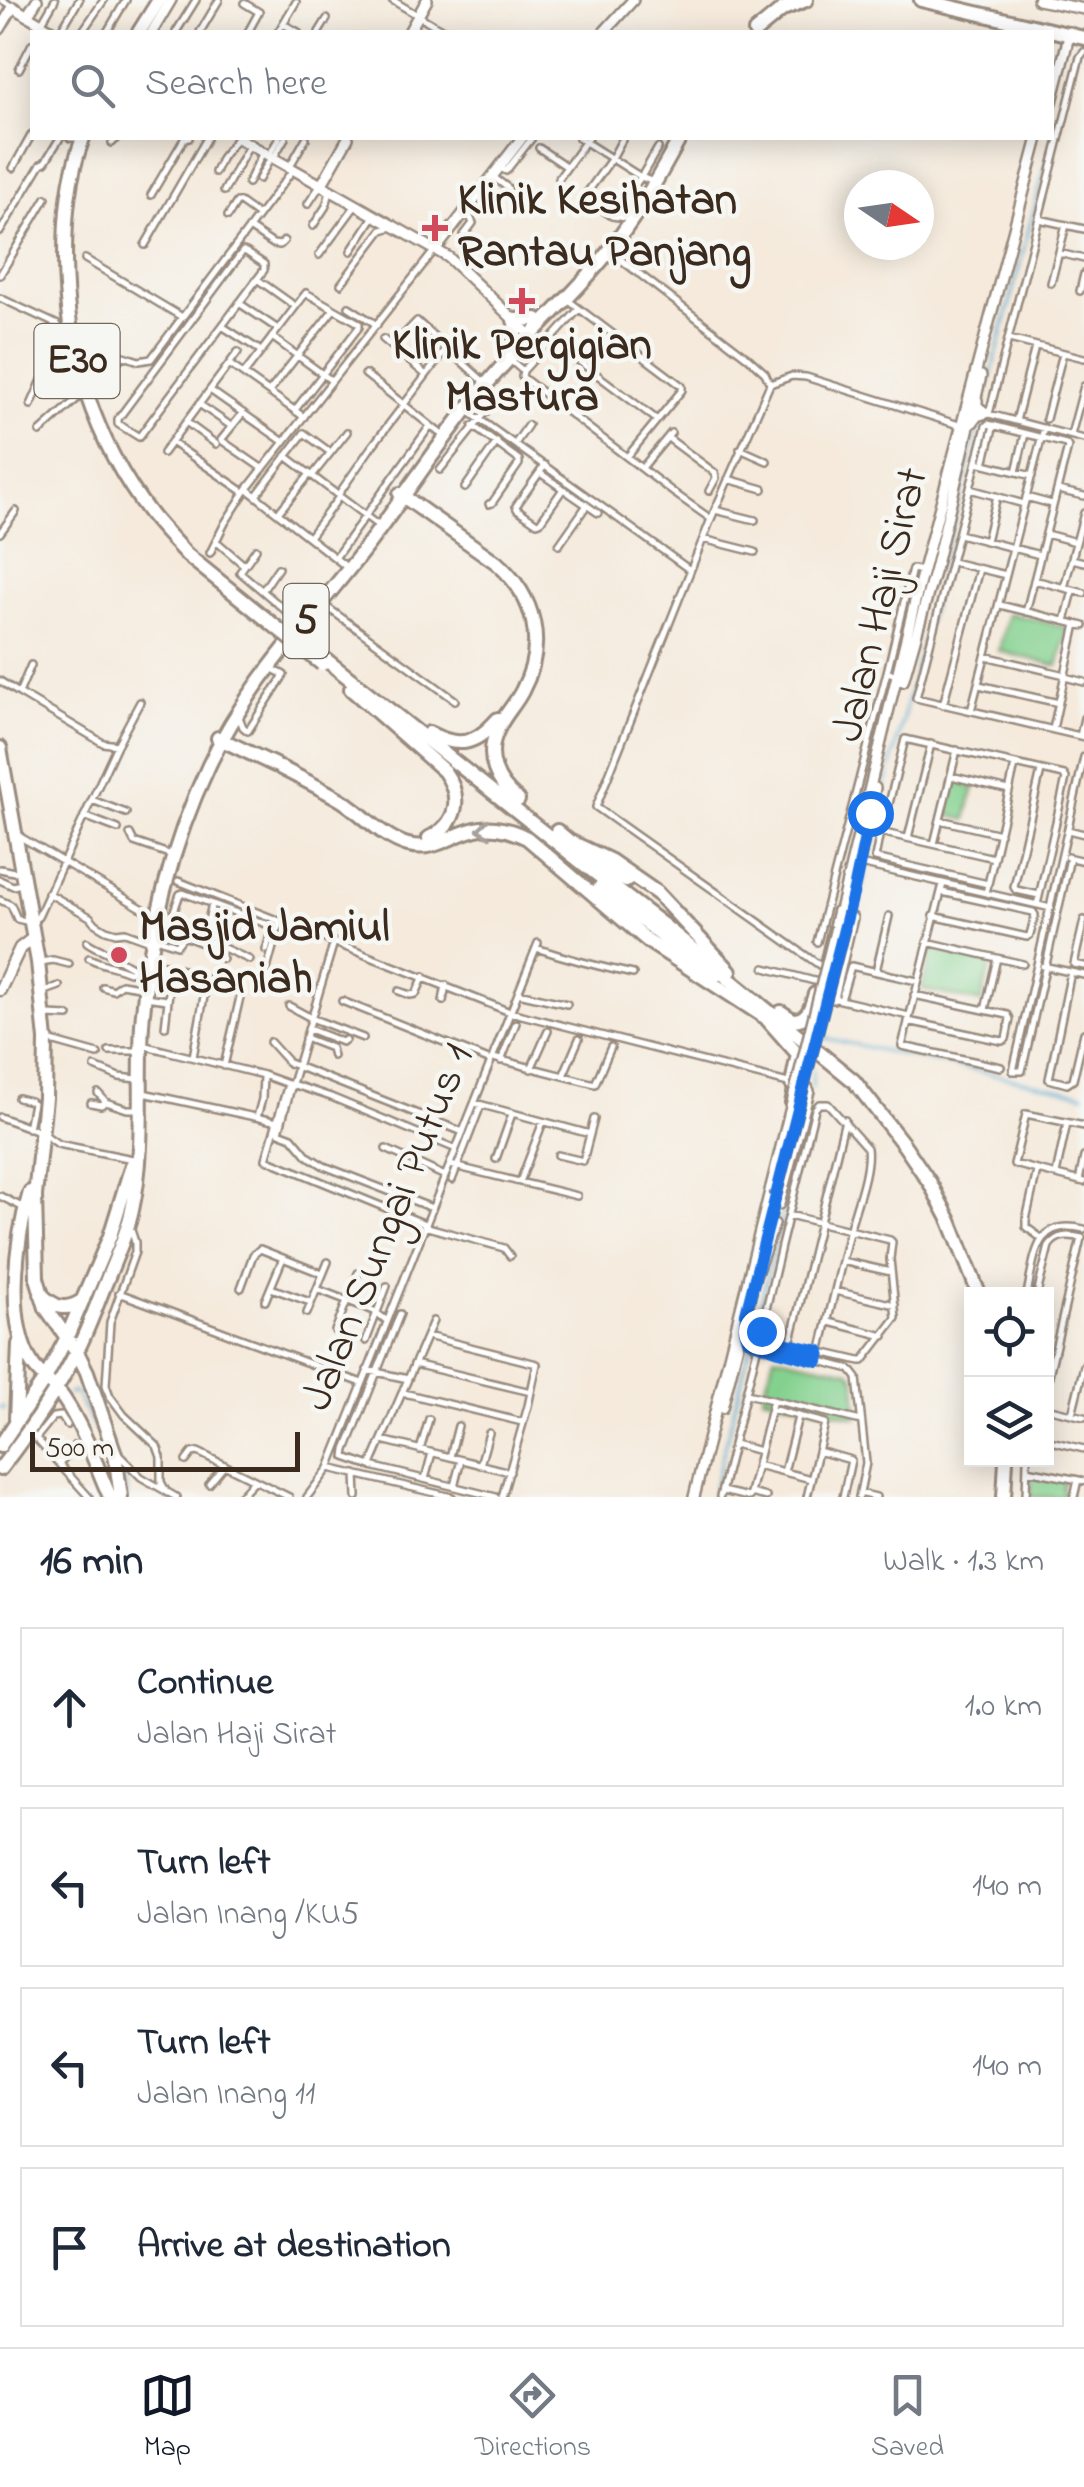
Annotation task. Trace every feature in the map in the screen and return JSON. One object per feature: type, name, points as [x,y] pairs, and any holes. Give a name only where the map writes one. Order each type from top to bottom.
[{"type":"highway","points":[[133,30],[151,0]]},
{"type":"highway","points":[[140,30],[159,0]]},
{"type":"highway","points":[[748,30],[786,0]]},
{"type":"highway","points":[[757,30],[783,9],[806,0]]},
{"type":"highway","points":[[921,0],[1016,19],[1049,30]]},
{"type":"highway","points":[[949,0],[977,3],[1049,30]]},
{"type":"highway","name":"E30","points":[[82,140],[65,220],[66,292],[77,362],[89,403],[113,455],[153,518],[225,588],[385,704],[663,924],[834,1073],[893,1141],[926,1189],[973,1287]]},
{"type":"highway","name":"E30","points":[[90,140],[78,189],[71,260],[72,300],[83,360],[118,452],[158,513],[190,552]]},
{"type":"highway","name":"5","points":[[155,916],[170,860],[220,735],[269,667],[403,503],[466,409],[537,319],[584,271],[676,140]]},
{"type":"highway","name":"5","points":[[1,1443],[16,1422],[56,1389],[87,1328],[130,1220],[140,1169],[142,968],[187,800],[240,696],[370,520],[403,503],[436,430],[514,344],[566,299],[604,258],[649,194],[677,140]]},
{"type":"highway","points":[[514,344],[514,320],[537,319]]},
{"type":"highway","points":[[385,704],[441,739],[470,742],[489,728],[513,698],[530,654],[526,611],[506,576],[403,503]]},
{"type":"highway","points":[[403,503],[509,574],[526,597],[535,641],[532,665],[493,742],[493,763],[506,791],[569,841],[611,861],[657,893],[736,976],[798,1054],[792,1084]]},
{"type":"highway","name":"E30","points":[[323,661],[351,689],[768,1016]]},
{"type":"highway","points":[[279,764],[341,796],[408,839],[433,837],[447,826],[454,814],[456,797],[452,782],[351,689]]},
{"type":"highway","points":[[239,711],[235,730],[244,740],[394,838],[408,844],[430,845],[477,827],[493,826],[527,838],[649,942],[726,994],[768,1016]]},
{"type":"highway","points":[[220,735],[244,740]]},
{"type":"highway","points":[[209,764],[225,748],[244,740]]},
{"type":"highway","points":[[0,748],[4,792],[22,869],[29,943],[42,992],[46,1040],[46,1080],[35,1130],[35,1264],[46,1308],[87,1372],[124,1475],[122,1497]]},
{"type":"highway","points":[[560,844],[628,882],[688,927]]},
{"type":"highway","points":[[736,976],[793,1020],[809,1012],[816,988]]},
{"type":"highway","name":"5","points":[[0,1469],[32,1434],[44,1379],[66,1339],[110,1236],[133,1159],[140,1086]]},
{"type":"highway","points":[[16,1422],[20,1329],[16,1273],[20,1231],[36,1174]]},
{"type":"highway","points":[[20,1231],[28,1227],[35,1234]]},
{"type":"highway","points":[[40,1292],[53,1305],[64,1308],[83,1300]]},
{"type":"highway","points":[[76,1316],[74,1330],[82,1333],[87,1328]]},
{"type":"highway","points":[[87,1328],[87,1372]]},
{"type":"highway","points":[[20,1329],[27,1355],[71,1410],[108,1491]]},
{"type":"highway","points":[[39,1405],[71,1410]]},
{"type":"highway","points":[[96,1465],[104,1470],[112,1467],[114,1449]]},
{"type":"highway","points":[[1001,1497],[1002,1467]]},
{"type":"highway","points":[[108,1491],[105,1476],[110,1472],[124,1475]]},
{"type":"main road","points":[[27,16],[37,0]]},
{"type":"main road","points":[[153,30],[171,0]]},
{"type":"main road","points":[[413,30],[427,0]]},
{"type":"main road","points":[[606,30],[633,0]]},
{"type":"main road","points":[[1038,0],[1081,9]]},
{"type":"main road","points":[[0,28],[12,7],[41,27]]},
{"type":"main road","points":[[1054,80],[1070,37]]},
{"type":"main road","points":[[1054,95],[1070,37]]},
{"type":"main road","points":[[327,187],[347,140]]},
{"type":"main road","name":"Jalan Haji Sirat","points":[[697,1497],[724,1398],[745,1344],[752,1285],[849,889],[868,768],[885,724],[906,616],[942,521],[964,448],[970,409],[1039,140]]},
{"type":"main road","name":"Jalan Haji Sirat","points":[[849,889],[867,866],[875,788],[930,584],[962,426],[984,368],[1040,140]]},
{"type":"main road","points":[[253,142],[269,155],[436,249],[528,333]]},
{"type":"main road","points":[[436,249],[520,145]]},
{"type":"main road","points":[[964,448],[974,420],[988,414],[977,401],[984,368]]},
{"type":"main road","points":[[918,590],[930,566],[930,584]]},
{"type":"main road","points":[[836,999],[851,924],[849,889]]},
{"type":"main road","points":[[0,990],[29,943]]},
{"type":"main road","points":[[752,1285],[773,1226],[809,1091],[792,1084]]},
{"type":"main road","name":"Jalan Haji Sirat","points":[[697,1497],[745,1344],[766,1207],[773,1192]]},
{"type":"street","points":[[2,0],[12,7]]},
{"type":"street","points":[[41,27],[55,0]]},
{"type":"street","points":[[57,30],[79,0]]},
{"type":"street","points":[[83,30],[104,0]]},
{"type":"street","points":[[108,30],[126,0]]},
{"type":"street","points":[[177,30],[196,0]]},
{"type":"street","points":[[201,30],[218,0]]},
{"type":"street","points":[[392,0],[442,30]]},
{"type":"street","points":[[279,30],[296,2]]},
{"type":"street","points":[[244,4],[259,12],[249,30]]},
{"type":"street","points":[[321,30],[327,20]]},
{"type":"street","points":[[283,24],[294,30]]},
{"type":"street","points":[[988,414],[1080,57],[1070,37]]},
{"type":"street","points":[[18,69],[30,48]]},
{"type":"street","points":[[13,168],[30,138]]},
{"type":"street","points":[[0,232],[59,140]]},
{"type":"street","points":[[151,195],[183,140]]},
{"type":"street","points":[[146,245],[206,140]]},
{"type":"street","points":[[215,172],[235,140]]},
{"type":"street","points":[[248,182],[280,140]]},
{"type":"street","points":[[105,370],[124,356],[139,361],[151,359],[292,167],[305,140]]},
{"type":"street","points":[[558,178],[583,140]]},
{"type":"street","points":[[585,140],[646,179],[658,148]]},
{"type":"street","points":[[619,217],[584,197],[622,140]]},
{"type":"street","points":[[224,191],[253,142]]},
{"type":"street","points":[[539,148],[567,167]]},
{"type":"street","points":[[259,179],[269,155]]},
{"type":"street","points":[[496,172],[508,188]]},
{"type":"street","points":[[308,204],[327,187]]},
{"type":"street","points":[[314,226],[325,207],[327,187]]},
{"type":"street","points":[[0,275],[46,198]]},
{"type":"street","points":[[228,216],[238,202],[258,215]]},
{"type":"street","points":[[319,255],[356,204]]},
{"type":"street","points":[[351,251],[375,214]]},
{"type":"street","points":[[462,215],[470,217],[474,224],[464,235]]},
{"type":"street","points":[[1039,218],[1084,229]]},
{"type":"street","points":[[1052,283],[1066,225]]},
{"type":"street","points":[[341,284],[382,230],[394,226]]},
{"type":"street","points":[[249,228],[273,244],[284,241]]},
{"type":"street","points":[[616,242],[620,260],[746,356],[766,373],[770,384],[690,570],[596,807],[822,967]]},
{"type":"street","points":[[210,553],[245,491],[436,249]]},
{"type":"street","points":[[244,251],[264,264],[257,279],[139,438],[118,424],[244,251]]},
{"type":"street","points":[[1059,253],[1084,259]]},
{"type":"street","points":[[604,258],[620,260]]},
{"type":"street","points":[[86,259],[182,317]]},
{"type":"street","points":[[1080,290],[1084,274]]},
{"type":"street","points":[[257,279],[294,306]]},
{"type":"street","points":[[244,374],[306,293],[332,305],[360,325],[295,410]]},
{"type":"street","points":[[0,298],[58,324],[78,398],[40,432]]},
{"type":"street","points":[[566,299],[682,386],[628,457]]},
{"type":"street","points":[[239,303],[278,329]]},
{"type":"street","points":[[270,392],[332,305]]},
{"type":"street","points":[[349,307],[376,325]]},
{"type":"street","points":[[579,308],[523,371],[522,377],[712,518]]},
{"type":"street","points":[[393,346],[417,321],[482,380]]},
{"type":"street","points":[[222,326],[261,351]]},
{"type":"street","points":[[272,337],[332,381]]},
{"type":"street","points":[[1008,338],[1084,358]]},
{"type":"street","points":[[384,339],[426,375]]},
{"type":"street","points":[[551,340],[656,419]]},
{"type":"street","points":[[31,404],[57,346],[63,341]]},
{"type":"street","points":[[1016,421],[1036,346]]},
{"type":"street","points":[[309,537],[447,348]]},
{"type":"street","points":[[163,452],[238,352]]},
{"type":"street","points":[[1046,419],[1063,352]]},
{"type":"street","points":[[509,358],[523,371]]},
{"type":"street","points":[[229,364],[304,417]]},
{"type":"street","points":[[286,456],[370,520],[436,430],[365,374]]},
{"type":"street","points":[[770,384],[792,376],[806,378],[962,426]]},
{"type":"street","points":[[1071,436],[1084,386]]},
{"type":"street","points":[[210,390],[284,442]]},
{"type":"street","points":[[199,404],[231,426]]},
{"type":"street","points":[[440,470],[493,404]]},
{"type":"street","points":[[466,409],[690,570]]},
{"type":"street","points":[[970,409],[1084,439]]},
{"type":"street","points":[[218,442],[243,413]]},
{"type":"street","points":[[186,422],[264,469]]},
{"type":"street","points":[[515,444],[528,425]]},
{"type":"street","points":[[473,426],[519,460],[488,504]]},
{"type":"street","points":[[1026,612],[1068,447],[994,426],[970,489],[916,698],[1082,737],[1084,718]]},
{"type":"street","points":[[971,711],[1044,428]]},
{"type":"street","points":[[278,513],[347,432]]},
{"type":"street","points":[[256,496],[304,433],[330,452]]},
{"type":"street","points":[[1016,472],[1026,434]]},
{"type":"street","points":[[642,468],[670,436],[715,473],[709,491]]},
{"type":"street","points":[[172,442],[256,496],[339,561]]},
{"type":"street","points":[[465,488],[496,442]]},
{"type":"street","points":[[740,450],[767,461]]},
{"type":"street","points":[[980,463],[1032,476]]},
{"type":"street","points":[[545,465],[517,510],[540,522],[563,489]]},
{"type":"street","points":[[540,473],[598,513]]},
{"type":"street","points":[[728,479],[763,489]]},
{"type":"street","points":[[970,489],[1053,504]]},
{"type":"street","points":[[1057,490],[1084,496]]},
{"type":"street","points":[[986,541],[998,496]]},
{"type":"street","points":[[559,545],[587,505]]},
{"type":"street","points":[[716,510],[755,520]]},
{"type":"street","points":[[0,533],[16,511]]},
{"type":"street","points":[[1064,588],[1084,513]]},
{"type":"street","points":[[959,534],[1040,556]]},
{"type":"street","points":[[1046,534],[1076,542]]},
{"type":"street","points":[[703,540],[755,552]]},
{"type":"street","points":[[216,541],[244,565]]},
{"type":"street","points":[[256,549],[240,569],[242,574],[298,621]]},
{"type":"street","points":[[1072,559],[1084,562]]},
{"type":"street","points":[[952,562],[1006,576]]},
{"type":"street","points":[[262,591],[278,568]]},
{"type":"street","points":[[944,705],[979,568]]},
{"type":"street","points":[[906,616],[912,569],[923,572]]},
{"type":"street","points":[[1034,580],[1084,594]]},
{"type":"street","points":[[1065,622],[1074,591]]},
{"type":"street","points":[[321,603],[455,700]]},
{"type":"street","points":[[998,605],[1080,625],[1053,730]]},
{"type":"street","points":[[985,656],[1084,682]]},
{"type":"street","points":[[20,692],[32,664]]},
{"type":"street","points":[[244,740],[284,675],[269,667]]},
{"type":"street","points":[[817,942],[850,812],[868,768],[874,721],[892,673]]},
{"type":"street","points":[[0,681],[103,743],[117,745]]},
{"type":"street","points":[[978,685],[1059,702]]},
{"type":"street","points":[[29,943],[62,862],[140,702]]},
{"type":"street","points":[[874,721],[885,724]]},
{"type":"street","points":[[867,866],[876,858],[905,739],[931,744],[1066,776],[1037,905]]},
{"type":"street","points":[[908,838],[931,744]]},
{"type":"street","points":[[934,844],[957,750]]},
{"type":"street","points":[[1066,857],[1050,908],[1042,965],[1014,1071],[1020,1072],[1066,857],[1068,830],[1082,779],[1084,757]]},
{"type":"street","points":[[986,893],[1016,764]]},
{"type":"street","points":[[1039,895],[1014,887],[1041,770]]},
{"type":"street","points":[[951,776],[1010,790]]},
{"type":"street","points":[[92,800],[126,813]]},
{"type":"street","points":[[1074,804],[1084,806]]},
{"type":"street","points":[[850,812],[862,815]]},
{"type":"street","points":[[84,816],[118,829]]},
{"type":"street","points":[[940,820],[1000,834]]},
{"type":"street","points":[[0,826],[155,916],[250,960]]},
{"type":"street","points":[[1068,830],[1084,834]]},
{"type":"street","points":[[881,832],[994,858]]},
{"type":"street","points":[[130,834],[134,842],[170,860],[178,882],[271,926],[266,950]]},
{"type":"street","points":[[842,840],[856,843]]},
{"type":"street","points":[[1066,857],[1084,861]]},
{"type":"street","points":[[876,858],[988,884]]},
{"type":"street","points":[[867,866],[1050,908]]},
{"type":"street","points":[[0,868],[14,872],[22,869]]},
{"type":"street","points":[[0,880],[13,886],[24,884]]},
{"type":"street","points":[[165,889],[178,882]]},
{"type":"street","points":[[943,884],[902,1046],[1001,1068]]},
{"type":"street","points":[[816,988],[832,920],[849,889]]},
{"type":"street","points":[[174,911],[184,892],[212,904],[280,922],[510,1012],[792,1084],[766,1207]]},
{"type":"street","points":[[934,916],[1026,937],[1030,934],[1033,912],[941,892]]},
{"type":"street","points":[[48,893],[106,930],[177,945],[184,936],[205,944],[223,959]]},
{"type":"street","points":[[0,900],[11,905],[29,943],[53,960],[69,964]]},
{"type":"street","points":[[206,925],[212,904]]},
{"type":"street","points":[[238,938],[244,912]]},
{"type":"street","points":[[876,971],[888,916]]},
{"type":"street","points":[[1084,920],[1074,964],[1084,966]]},
{"type":"street","points":[[266,973],[280,922]]},
{"type":"street","points":[[87,942],[142,968]]},
{"type":"street","points":[[334,942],[266,1159],[425,1225],[504,1248],[510,1256]]},
{"type":"street","points":[[927,942],[1023,964]]},
{"type":"street","name":"Jalan Sungai Putus 1","points":[[307,1497],[329,1468],[432,1208],[454,1166],[456,1149],[478,1104],[537,946],[583,964],[633,974]]},
{"type":"street","points":[[89,958],[129,972],[172,966],[241,993],[224,1066]]},
{"type":"street","points":[[985,1010],[997,958]]},
{"type":"street","points":[[1042,965],[1084,975]]},
{"type":"street","points":[[165,1027],[172,966]]},
{"type":"street","points":[[836,999],[851,966],[918,981]]},
{"type":"street","points":[[764,968],[816,988],[821,998],[1006,1039],[1010,1016],[914,995]]},
{"type":"street","points":[[1071,972],[1049,1079],[1067,1084],[1073,1080],[1084,1034]]},
{"type":"street","points":[[399,991],[416,994],[424,976]]},
{"type":"street","points":[[192,1057],[207,980]]},
{"type":"street","points":[[103,987],[113,990],[121,984],[167,1000]]},
{"type":"street","points":[[442,1001],[446,985]]},
{"type":"street","points":[[42,992],[60,986]]},
{"type":"street","points":[[518,993],[567,1004]]},
{"type":"street","points":[[342,1001],[492,1060],[596,1084],[611,1047]]},
{"type":"street","points":[[289,1006],[363,1038]]},
{"type":"street","points":[[44,1015],[68,1016]]},
{"type":"street","points":[[501,1061],[516,1024]]},
{"type":"street","points":[[308,1029],[345,1040]]},
{"type":"street","points":[[532,1069],[548,1031]]},
{"type":"street","points":[[306,1038],[331,1048],[334,1056]]},
{"type":"street","points":[[564,1076],[579,1039]]},
{"type":"street","points":[[46,1040],[98,1054]]},
{"type":"street","points":[[270,1042],[284,1060],[463,1132]]},
{"type":"street","points":[[109,1050],[139,1048],[264,1075],[332,1097],[456,1149]]},
{"type":"street","points":[[94,1067],[140,1086],[278,1122]]},
{"type":"street","points":[[257,1117],[264,1075]]},
{"type":"street","points":[[98,1092],[106,1102],[138,1109]]},
{"type":"street","points":[[18,1098],[33,1104],[35,1130]]},
{"type":"street","points":[[91,1104],[106,1102]]},
{"type":"street","points":[[576,1196],[454,1166],[478,1104],[590,1134]]},
{"type":"street","points":[[789,1215],[820,1222],[850,1230],[892,1242],[896,1318],[862,1361],[820,1351],[790,1344],[765,1338],[761,1331],[789,1215],[816,1106],[828,1104],[867,1148],[868,1155],[850,1230],[842,1261],[828,1321],[820,1351],[818,1361]]},
{"type":"street","points":[[496,1159],[512,1114]]},
{"type":"street","points":[[1084,1126],[1026,1115],[1014,1164],[1081,1181],[1084,1157]]},
{"type":"street","points":[[0,1118],[62,1145],[133,1159]]},
{"type":"street","points":[[558,1155],[583,1161],[594,1119]]},
{"type":"street","points":[[790,1344],[845,1120]]},
{"type":"street","points":[[278,1122],[280,1134],[292,1137],[308,1156],[324,1166],[432,1208]]},
{"type":"street","points":[[520,1182],[543,1122]]},
{"type":"street","points":[[1055,1175],[1068,1123]]},
{"type":"street","points":[[386,1149],[449,1178]]},
{"type":"street","points":[[1037,1171],[1026,1227],[1042,1238]]},
{"type":"street","points":[[0,1196],[25,1209]]},
{"type":"street","points":[[130,1220],[135,1252],[110,1322],[107,1390],[124,1415],[158,1446],[162,1486],[168,1493]]},
{"type":"street","points":[[1028,1287],[1042,1238],[1062,1226],[1084,1228]]},
{"type":"street","points":[[1039,1287],[1049,1246],[1058,1238],[1082,1238],[1049,1377]]},
{"type":"street","points":[[116,1257],[126,1244],[135,1242]]},
{"type":"street","points":[[240,1288],[260,1248],[323,1274]]},
{"type":"street","points":[[265,1301],[283,1258]]},
{"type":"street","points":[[842,1261],[891,1272]]},
{"type":"street","points":[[306,1313],[328,1262]]},
{"type":"street","points":[[335,1332],[358,1273]]},
{"type":"street","points":[[366,1341],[387,1286]]},
{"type":"street","points":[[270,1288],[311,1303]]},
{"type":"street","points":[[316,1289],[387,1320]]},
{"type":"street","points":[[835,1291],[895,1305]]},
{"type":"street","points":[[122,1295],[351,1377],[376,1372],[408,1379]]},
{"type":"street","points":[[400,1314],[345,1457],[501,1497],[537,1364],[427,1336]]},
{"type":"street","points":[[370,1466],[433,1321]]},
{"type":"street","points":[[828,1321],[884,1336]]},
{"type":"street","points":[[766,1497],[721,1494],[746,1394],[745,1344],[854,1372],[866,1464],[859,1495],[876,1497]]},
{"type":"street","points":[[414,1364],[531,1392]]},
{"type":"street","points":[[1072,1414],[1084,1366]]},
{"type":"street","points":[[351,1377],[358,1393]]},
{"type":"street","points":[[402,1392],[522,1422]]},
{"type":"street","points":[[746,1394],[861,1421]]},
{"type":"street","points":[[749,1496],[773,1400]]},
{"type":"street","points":[[770,1410],[825,1423],[806,1497]]},
{"type":"street","points":[[1054,1410],[1084,1417]]},
{"type":"street","points":[[67,1426],[61,1416],[53,1417],[32,1434],[89,1497]]},
{"type":"street","points":[[784,1472],[798,1416]]},
{"type":"street","points":[[420,1450],[429,1419]]},
{"type":"street","points":[[450,1457],[458,1426]]},
{"type":"street","points":[[480,1465],[489,1433]]},
{"type":"street","points":[[342,1434],[351,1436]]},
{"type":"street","points":[[382,1440],[510,1472]]},
{"type":"street","points":[[1054,1442],[1084,1449]]},
{"type":"street","points":[[733,1444],[760,1451]]},
{"type":"street","points":[[60,1463],[75,1445]]},
{"type":"street","points":[[818,1451],[851,1460],[843,1497]]},
{"type":"street","points":[[186,1462],[198,1452],[287,1497]]},
{"type":"street","points":[[425,1479],[432,1453]]},
{"type":"street","points":[[454,1486],[460,1460]]},
{"type":"street","points":[[124,1475],[148,1478],[154,1476],[160,1464]]},
{"type":"street","points":[[756,1465],[811,1479]]},
{"type":"street","points":[[209,1484],[225,1466]]},
{"type":"street","points":[[1026,1497],[1029,1467]]},
{"type":"street","points":[[329,1468],[452,1497]]},
{"type":"street","points":[[1030,1470],[1081,1481],[1074,1497]]},
{"type":"street","points":[[356,1474],[357,1497]]},
{"type":"street","points":[[141,1477],[176,1497]]},
{"type":"street","points":[[239,1497],[254,1480]]},
{"type":"green space","points":[[1008,613],[1068,628],[1058,666],[999,651]]},
{"type":"green space","points":[[955,782],[974,787],[966,820],[947,815]]},
{"type":"green space","points":[[932,949],[991,963],[981,1003],[922,989]]},
{"type":"green space","points":[[774,1355],[850,1371],[855,1379],[857,1417],[763,1396]]},
{"type":"green space","points":[[1031,1474],[1064,1481],[1062,1492],[1070,1494],[1069,1497],[1031,1497]]},
{"type":"waterway","points":[[1083,0],[1084,4]]},
{"type":"waterway","points":[[1080,31],[1083,14]]},
{"type":"waterway","points":[[1054,133],[1077,44]]},
{"type":"waterway","points":[[983,406],[1052,140]]},
{"type":"waterway","points":[[856,917],[884,792],[980,420]]},
{"type":"waterway","points":[[834,1002],[820,1037],[1084,1094]]},
{"type":"waterway","points":[[812,1088],[813,1070]]},
{"type":"waterway","points":[[753,1336],[797,1154]]},
{"type":"waterway","points":[[712,1497],[751,1343]]},
{"type":"waterway","points":[[23,1399],[35,1379]]},
{"type":"waterway","points":[[69,1394],[75,1392],[107,1450]]},
{"type":"waterway","points":[[0,1407],[4,1408]]},
{"type":"waterway","points":[[125,1473],[127,1497]]},
{"type":"place","name":"Klinik Kesihatan Rantau Panjang","points":[[435,228]]},
{"type":"place","name":"Klinik Pergigian Mastura","points":[[522,301]]},
{"type":"place","name":"Masjid Jamiul Hasaniah","points":[[119,955]]},
{"type":"route","points":[[761,1331],[766,1339],[820,1351],[818,1361],[748,1340],[746,1313],[854,890],[870,813]]}]
